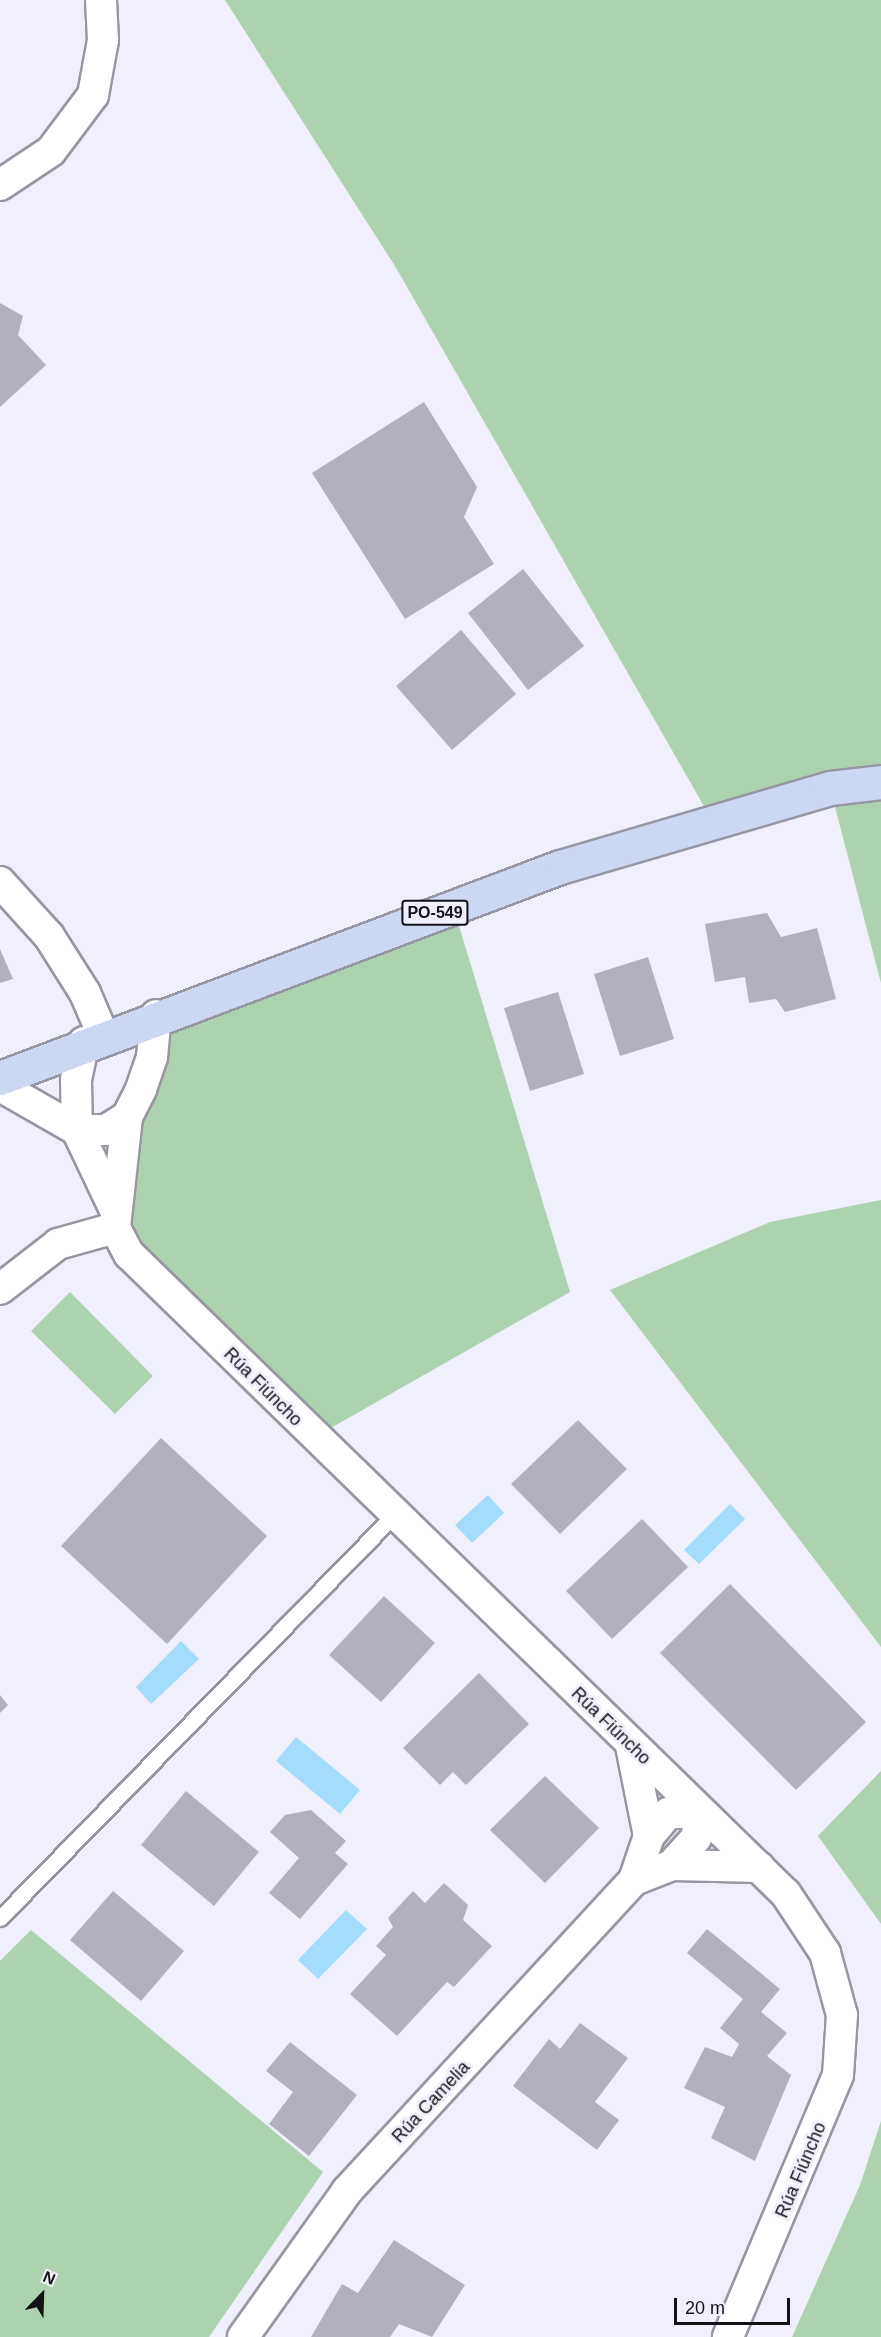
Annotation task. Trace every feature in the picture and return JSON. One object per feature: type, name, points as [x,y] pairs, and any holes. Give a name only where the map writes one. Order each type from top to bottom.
[{"type":"main road","name":"PO-549","points":[[0,1078],[156,1015],[560,867],[830,788],[881,782]]},
{"type":"street","points":[[0,185],[51,151],[93,95],[103,40],[101,0]]},
{"type":"street","points":[[0,882],[49,936],[85,993],[93,1039]]},
{"type":"street","points":[[0,1288],[58,1244],[115,1219],[127,1117],[152,1057],[156,1015]]},
{"type":"street","name":"Rúa Fiúncho","points":[[93,1039],[75,1080],[77,1130],[129,1254],[393,1516],[786,1894],[825,1953],[837,1984],[843,2046],[825,2114],[728,2337]]},
{"type":"street","points":[[0,1086],[77,1130],[106,1130],[127,1117]]},
{"type":"street","points":[[631,1745],[649,1836]]},
{"type":"street","points":[[634,1880],[649,1836],[668,1813],[701,1813],[696,1838],[672,1865]]},
{"type":"street","points":[[634,1880],[672,1865],[759,1867]]},
{"type":"street","name":"Rúa Camelia","points":[[243,2337],[347,2191],[634,1880]]},
{"type":"lane","points":[[0,1918],[393,1516]]},
{"type":"green space","points":[[225,0],[881,0],[881,983],[830,788],[713,822],[395,266]]},
{"type":"green space","points":[[453,906],[570,1292],[315,1437],[115,1228],[106,1130],[127,1117],[156,1015]]},
{"type":"green space","points":[[881,1200],[881,1647],[610,1290],[770,1222]]},
{"type":"green space","points":[[70,1292],[153,1376],[115,1414],[31,1331]]},
{"type":"green space","points":[[881,1771],[881,1924],[818,1836]]},
{"type":"green space","points":[[31,1930],[323,2172],[209,2337],[0,2337],[0,1961]]},
{"type":"green space","points":[[881,2121],[881,2337],[792,2337],[860,2185]]},
{"type":"water","points":[[488,1495],[504,1513],[472,1543],[455,1525]]},
{"type":"water","points":[[730,1504],[745,1519],[699,1564],[684,1550]]},
{"type":"water","points":[[181,1641],[199,1659],[151,1704],[136,1687]]},
{"type":"water","points":[[296,1737],[360,1790],[340,1814],[276,1761]]},
{"type":"water","points":[[346,1910],[367,1929],[318,1979],[298,1960]]},
{"type":"building","points":[[0,303],[23,316],[18,335],[46,365],[0,407]]},
{"type":"building","points":[[424,402],[477,487],[464,517],[494,564],[405,619],[312,473]]},
{"type":"building","points":[[523,569],[584,646],[528,690],[468,613]]},
{"type":"building","points":[[461,630],[516,694],[452,750],[396,686]]},
{"type":"building","points":[[767,913],[781,937],[817,928],[836,999],[785,1012],[776,999],[749,1003],[745,977],[715,982],[705,924]]},
{"type":"building","points":[[0,949],[13,979],[0,983]]},
{"type":"building","points":[[648,957],[674,1039],[620,1056],[594,974]]},
{"type":"building","points":[[558,992],[584,1074],[530,1091],[504,1008]]},
{"type":"building","points":[[578,1420],[627,1469],[560,1534],[511,1484]]},
{"type":"building","points":[[161,1438],[267,1536],[167,1644],[61,1546]]},
{"type":"building","points":[[642,1519],[688,1567],[612,1639],[566,1591]]},
{"type":"building","points":[[730,1584],[866,1722],[796,1790],[660,1653]]},
{"type":"building","points":[[384,1596],[435,1643],[381,1702],[329,1655]]},
{"type":"building","points":[[479,1673],[529,1724],[466,1785],[453,1772],[440,1785],[403,1748]]},
{"type":"building","points":[[0,1695],[8,1705],[0,1713]]},
{"type":"building","points":[[545,1776],[599,1828],[545,1883],[490,1830]]},
{"type":"building","points":[[186,1791],[259,1852],[214,1906],[141,1845]]},
{"type":"building","points":[[311,1810],[346,1841],[335,1853],[348,1864],[300,1919],[269,1893],[299,1858],[270,1832],[285,1815]]},
{"type":"building","points":[[444,1883],[468,1905],[463,1920],[492,1946],[454,1987],[447,1982],[397,2036],[350,1994],[386,1955],[376,1946],[393,1927],[388,1918],[413,1891],[425,1903]]},
{"type":"building","points":[[113,1891],[184,1951],[141,2001],[70,1940]]},
{"type":"building","points":[[707,1929],[780,1989],[761,2012],[787,2033],[767,2056],[791,2075],[755,2161],[711,2138],[725,2107],[684,2088],[705,2047],[732,2057],[739,2044],[720,2028],[743,1999],[687,1953]]},
{"type":"building","points":[[580,2023],[628,2058],[595,2102],[619,2120],[597,2150],[513,2086],[549,2039],[560,2049]]},
{"type":"building","points":[[290,2042],[357,2095],[309,2156],[269,2124],[293,2092],[266,2071]]},
{"type":"building","points":[[394,2240],[465,2285],[432,2337],[399,2324],[390,2337],[311,2337],[342,2284],[358,2293]]}]
